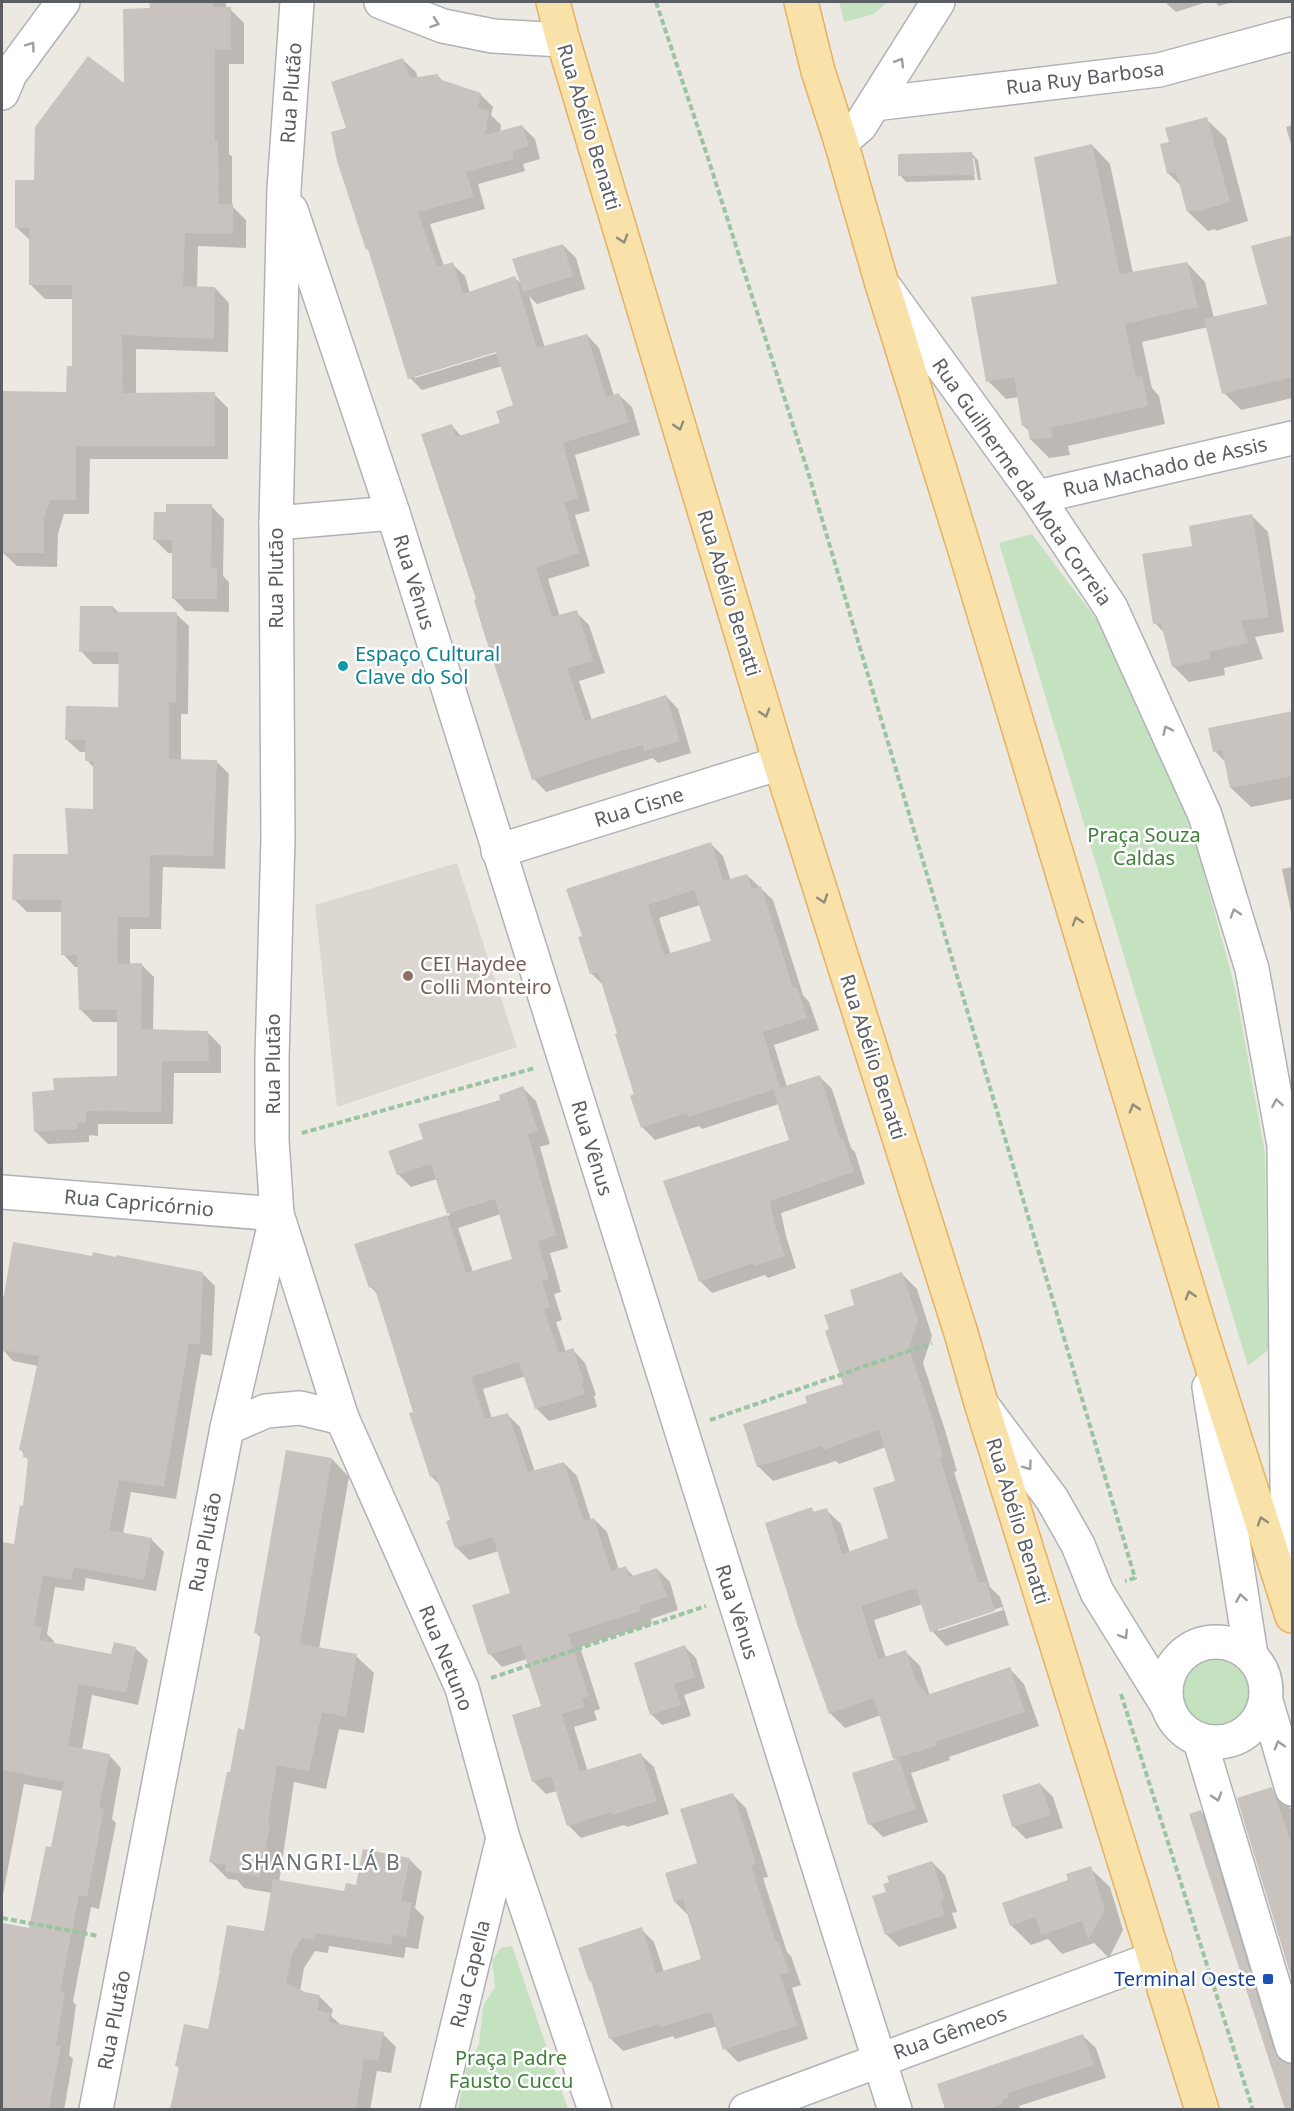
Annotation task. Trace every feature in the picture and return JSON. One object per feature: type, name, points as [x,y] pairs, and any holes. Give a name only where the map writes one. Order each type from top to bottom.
[{"type":"main road","name":"Rua Abélio Benatti","points":[[553,2],[780,763],[961,1333],[1202,2109]]},
{"type":"main road","points":[[801,2],[818,71],[882,284],[964,547],[1200,1329],[1290,1609]]},
{"type":"street","points":[[2,93],[10,74],[63,2]]},
{"type":"street","name":"Rua Plutão","points":[[96,2109],[227,1428],[276,1214],[272,1141],[272,1058],[278,838],[276,523],[284,189],[297,2]]},
{"type":"street","points":[[381,2],[443,26],[493,36],[563,40]]},
{"type":"street","points":[[841,142],[860,126],[938,2]]},
{"type":"street","name":"Rua Ruy Barbosa","points":[[874,104],[1159,70],[1293,34]]},
{"type":"street","name":"Rua Vênus","points":[[284,189],[393,513],[895,2109]]},
{"type":"street","name":"Rua Guilherme da Mota Correia","points":[[882,284],[1037,496],[1111,608],[1205,815],[1252,969],[1284,1145],[1290,1609]]},
{"type":"street","name":"Rua Machado de Assis","points":[[1037,496],[1293,438]]},
{"type":"street","points":[[276,523],[393,513]]},
{"type":"street","name":"Rua Cisne","points":[[498,851],[780,763]]},
{"type":"street","name":"Rua Capricórnio","points":[[2,1192],[276,1214]]},
{"type":"street","name":"Rua Netuno","points":[[276,1214],[342,1418],[462,1688],[503,1838],[596,2109]]},
{"type":"street","points":[[1200,1329],[1251,1655]]},
{"type":"street","points":[[981,1402],[1052,1499],[1078,1545],[1096,1592],[1174,1719],[1185,1732],[1200,1741],[1218,1743],[1234,1740],[1250,1731],[1261,1718],[1266,1701],[1266,1684],[1261,1668],[1251,1655],[1221,1642],[1206,1642],[1190,1649],[1178,1659],[1170,1673],[1166,1689],[1167,1705]]},
{"type":"street","points":[[227,1428],[266,1411],[288,1409],[300,1408],[342,1418]]},
{"type":"street","points":[[1266,1701],[1293,1789]]},
{"type":"street","points":[[1200,1741],[1293,2046]]},
{"type":"street","name":"Rua Capella","points":[[437,2109],[503,1838]]},
{"type":"street","name":"Rua Gêmeos","points":[[746,2109],[1155,1958]]},
{"type":"path","points":[[656,2],[712,169],[808,472],[1135,1578],[1096,1592]]},
{"type":"path","points":[[272,1141],[564,1060]]},
{"type":"path","points":[[681,1430],[961,1333]]},
{"type":"path","points":[[462,1688],[733,1597]]},
{"type":"path","points":[[1120,1692],[1253,2109]]},
{"type":"path","points":[[2,1918],[129,1941]]},
{"type":"shaded area","name":"CEI Haydee Colli Monteiro","points":[[457,863],[517,1047],[337,1107],[315,905]]},
{"type":"green space","points":[[839,2],[887,2],[874,14],[844,22]]},
{"type":"green space","name":"Praça Souza Caldas","points":[[1032,534],[1096,619],[1192,829],[1235,988],[1265,1153],[1268,1350],[1248,1366],[999,543]]},
{"type":"green space","points":[[1208,1655],[1222,1655],[1236,1661],[1247,1672],[1253,1686],[1250,1708],[1242,1720],[1222,1731],[1208,1731],[1194,1725],[1183,1714],[1177,1700],[1177,1686],[1183,1672],[1194,1661]]},
{"type":"green space","name":"Praça Padre Fausto Cuccu","points":[[512,1946],[568,2109],[458,2109],[466,2069],[479,2044],[483,2006],[495,1987],[492,1960],[501,1948]]},
{"type":"building","points":[[149,2],[213,2],[213,7],[231,7],[231,50],[215,50],[215,141],[218,140],[219,204],[233,204],[233,234],[185,233],[183,286],[215,287],[214,339],[122,335],[123,393],[215,392],[215,446],[76,446],[76,500],[50,500],[44,519],[44,553],[2,553],[2,391],[66,392],[67,366],[72,366],[72,285],[29,285],[29,228],[15,228],[15,180],[34,180],[35,127],[88,56],[124,83],[123,9],[150,8]]},
{"type":"building","points":[[403,58],[410,78],[438,74],[439,79],[481,93],[478,108],[489,111],[485,135],[522,125],[529,146],[512,151],[514,159],[466,172],[474,197],[418,212],[437,267],[453,262],[463,294],[515,276],[537,348],[587,334],[606,397],[619,393],[629,422],[563,443],[578,498],[564,502],[579,553],[536,567],[552,617],[577,610],[593,661],[567,668],[585,721],[666,695],[680,741],[644,751],[643,745],[532,780],[484,633],[474,600],[476,599],[421,434],[452,424],[456,437],[500,423],[496,411],[513,405],[496,352],[408,379],[368,249],[366,250],[337,161],[331,132],[346,128],[331,82]]},
{"type":"building","points":[[1207,117],[1230,202],[1196,212],[1195,210],[1187,212],[1176,172],[1167,174],[1160,144],[1169,142],[1165,128]]},
{"type":"building","points":[[1092,144],[1120,274],[1187,262],[1198,307],[1125,324],[1136,377],[1142,376],[1148,406],[1051,428],[1053,437],[1030,440],[1027,425],[1022,426],[1014,377],[986,382],[971,297],[1057,284],[1034,157]]},
{"type":"building","points":[[972,152],[975,175],[898,176],[898,154]]},
{"type":"building","points":[[1293,235],[1293,377],[1222,394],[1204,319],[1267,304],[1251,246]]},
{"type":"building","points":[[563,244],[573,276],[523,292],[512,259]]},
{"type":"building","points":[[166,504],[212,504],[211,567],[217,568],[217,599],[172,599],[172,540],[153,540],[154,512],[166,512]]},
{"type":"building","points":[[1252,514],[1269,617],[1241,621],[1248,643],[1209,652],[1210,659],[1172,667],[1161,623],[1153,624],[1142,554],[1192,546],[1189,526]]},
{"type":"building","points":[[80,606],[113,606],[113,612],[177,612],[176,702],[169,702],[169,759],[217,760],[213,856],[150,855],[149,917],[118,917],[117,964],[142,963],[141,1029],[208,1031],[209,1061],[162,1061],[161,1112],[86,1111],[86,1123],[77,1123],[77,1129],[34,1132],[32,1092],[54,1090],[53,1078],[117,1076],[117,1010],[79,1010],[77,955],[61,955],[61,900],[12,900],[13,854],[68,854],[65,808],[93,809],[93,761],[85,761],[85,740],[65,740],[66,706],[118,707],[119,652],[79,652]]},
{"type":"building","points":[[1293,711],[1293,776],[1230,788],[1222,750],[1213,752],[1208,728]]},
{"type":"building","points":[[711,842],[723,881],[747,874],[752,889],[761,886],[793,988],[797,987],[807,1018],[763,1032],[780,1088],[688,1117],[687,1113],[641,1128],[630,1096],[634,1094],[598,972],[590,974],[578,937],[582,936],[566,889]],"holes":[[[694,890],[711,941],[664,955],[648,905]]]},
{"type":"building","points":[[820,1075],[840,1139],[843,1138],[854,1172],[770,1201],[785,1256],[754,1266],[753,1263],[699,1282],[663,1181],[789,1140],[773,1090]]},
{"type":"building","points":[[523,1086],[538,1131],[528,1134],[556,1235],[538,1241],[549,1279],[542,1281],[550,1307],[544,1309],[559,1353],[573,1348],[584,1383],[582,1383],[585,1394],[535,1409],[519,1362],[471,1377],[485,1419],[508,1413],[528,1472],[564,1462],[584,1521],[594,1518],[611,1571],[626,1566],[629,1577],[657,1568],[667,1597],[639,1606],[641,1611],[568,1634],[589,1696],[582,1698],[585,1707],[562,1714],[580,1772],[641,1753],[657,1801],[567,1826],[551,1776],[532,1782],[512,1715],[541,1706],[521,1645],[488,1655],[472,1605],[510,1593],[493,1537],[455,1548],[446,1521],[450,1520],[436,1475],[430,1477],[409,1413],[413,1412],[374,1286],[369,1288],[354,1244],[447,1215],[466,1273],[512,1259],[495,1199],[447,1214],[431,1164],[397,1175],[388,1151],[423,1139],[418,1124],[500,1100],[499,1095]]},
{"type":"building","points":[[13,1242],[92,1256],[93,1252],[116,1257],[116,1255],[203,1272],[200,1345],[189,1343],[164,1487],[119,1480],[109,1530],[152,1538],[144,1580],[74,1567],[71,1580],[43,1575],[34,1626],[42,1627],[39,1640],[111,1654],[114,1642],[136,1647],[126,1693],[79,1684],[68,1746],[110,1754],[99,1808],[104,1809],[87,1897],[79,1895],[60,1991],[65,1992],[56,2045],[61,2046],[49,2109],[2,2109],[2,1923],[29,1928],[46,1846],[51,1847],[64,1782],[2,1770],[2,1542],[14,1544],[20,1505],[23,1506],[28,1458],[23,1457],[24,1451],[19,1450],[39,1356],[2,1350],[2,1307]]},
{"type":"building","points":[[902,1272],[918,1321],[909,1348],[931,1414],[943,1457],[940,1458],[979,1583],[986,1581],[995,1611],[930,1632],[916,1588],[861,1606],[878,1659],[906,1650],[915,1679],[927,1695],[1010,1667],[1025,1712],[935,1742],[936,1746],[893,1759],[874,1698],[829,1714],[765,1523],[812,1507],[813,1512],[827,1508],[842,1554],[888,1538],[873,1488],[895,1481],[879,1430],[823,1450],[822,1446],[757,1467],[743,1424],[807,1403],[805,1396],[843,1384],[825,1331],[829,1329],[824,1315],[854,1305],[850,1290]]},
{"type":"building","points":[[286,1450],[332,1458],[300,1644],[357,1654],[346,1717],[322,1712],[309,1772],[277,1765],[268,1823],[270,1824],[260,1877],[225,1871],[226,1865],[209,1862],[238,1728],[244,1730],[261,1634],[254,1633]]},
{"type":"building","points":[[685,1645],[695,1677],[674,1684],[681,1705],[650,1715],[634,1663]]},
{"type":"building","points":[[899,1758],[916,1809],[868,1825],[852,1773]]},
{"type":"building","points":[[1040,1783],[1051,1815],[1012,1827],[1002,1795]]},
{"type":"building","points":[[1272,1787],[1293,1848],[1293,1983],[1237,1798]]},
{"type":"building","points":[[733,1793],[756,1864],[751,1865],[776,1942],[779,1942],[789,1972],[780,1975],[797,2026],[723,2050],[711,2012],[609,2039],[578,1948],[642,1927],[656,1973],[701,1959],[683,1899],[674,1902],[665,1873],[697,1863],[680,1809]]},
{"type":"building","points":[[1201,1810],[1274,2051],[1280,2060],[1293,2064],[1293,2109],[1285,2109],[1189,1814]]},
{"type":"building","points":[[363,1849],[410,1858],[401,1901],[412,1903],[406,1937],[393,1935],[391,1945],[316,1933],[315,1940],[302,1938],[292,1955],[286,1983],[305,1992],[320,1995],[317,2010],[330,2013],[329,2022],[384,2032],[378,2061],[364,2059],[356,2109],[170,2109],[179,2067],[175,2066],[184,2024],[208,2029],[227,1925],[264,1931],[273,1879],[344,1891],[346,1883],[356,1885]]},
{"type":"building","points":[[932,1861],[945,1899],[940,1900],[945,1915],[885,1935],[872,1896],[886,1892],[883,1884],[889,1882],[887,1876]]},
{"type":"building","points":[[1091,1866],[1105,1910],[1088,1940],[1082,1921],[1041,1935],[1036,1917],[1010,1926],[1002,1903],[1068,1880],[1066,1874]]},
{"type":"building","points":[[1083,2034],[1094,2065],[1008,2093],[1009,2097],[1002,2100],[1003,2104],[988,2109],[945,2109],[937,2084]]},
{"type":"place","name":"Espaço Cultural Clave do Sol","points":[[343,666]]},
{"type":"place","name":"CEI Haydee Colli Monteiro","points":[[408,976]]},
{"type":"place","name":"Terminal Oeste","points":[[1268,1979]]},
{"type":"district","name":"SHANGRI-LÁ B","points":[[321,1863]]}]
